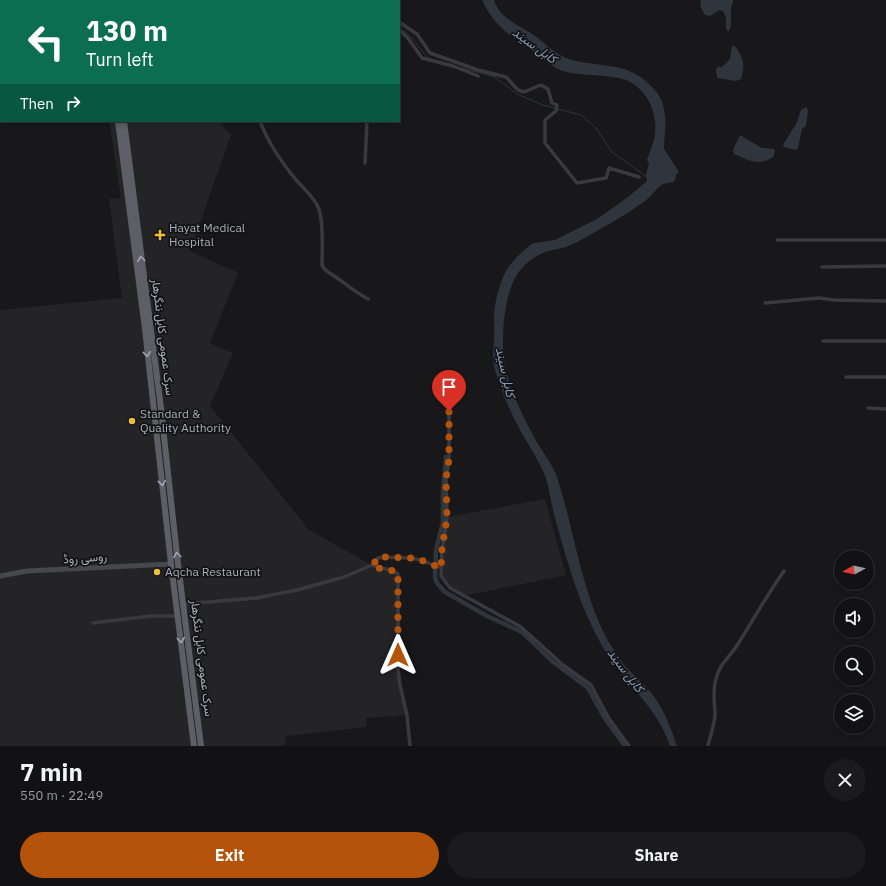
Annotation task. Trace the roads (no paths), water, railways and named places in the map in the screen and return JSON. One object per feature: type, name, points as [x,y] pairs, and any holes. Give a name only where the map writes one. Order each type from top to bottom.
[{"type":"highway","name":"سرک عمومی کابل ننگرهار","points":[[118,122],[132,207]]},
{"type":"highway","name":"سرک عمومی کابل ننگرهار","points":[[124,122],[141,282],[184,604],[201,746]]},
{"type":"highway","name":"سرک عمومی کابل ننگرهار","points":[[141,282],[171,564],[194,746]]},
{"type":"highway","points":[[190,711],[197,710]]},
{"type":"main road","name":"روسی روڈ","points":[[0,576],[27,571],[171,564]]},
{"type":"street","points":[[400,23],[417,34],[430,53],[478,70],[506,77],[518,90],[524,92],[540,85],[548,89],[552,103],[557,105],[556,111],[545,120],[545,144],[577,183],[606,178],[609,168],[639,177]]},
{"type":"street","points":[[400,31],[407,37],[422,58],[453,66],[478,76]]},
{"type":"street","points":[[260,122],[271,144],[286,168],[315,201],[319,208],[321,217],[322,265],[324,270],[335,276],[350,289],[368,299]]},
{"type":"street","points":[[365,163],[367,122]]},
{"type":"street","points":[[777,240],[886,240]]},
{"type":"street","points":[[822,267],[886,266]]},
{"type":"street","points":[[765,303],[819,298],[834,300],[886,300]]},
{"type":"street","points":[[823,341],[886,341]]},
{"type":"street","points":[[846,377],[886,377]]},
{"type":"street","points":[[868,408],[886,409]]},
{"type":"street","points":[[449,411],[449,459],[446,479],[447,517],[442,549],[441,576],[450,588],[521,627],[563,665],[591,686],[608,718],[629,746]]},
{"type":"street","points":[[184,604],[256,598],[281,593],[344,577],[372,566],[378,558],[383,557],[421,560],[441,568]]},
{"type":"street","points":[[372,566],[396,572],[398,574],[398,669],[407,715],[410,746]]},
{"type":"street","points":[[708,746],[715,717],[714,699],[716,680],[721,665],[738,645],[762,603],[784,571]]},
{"type":"street","points":[[93,623],[151,616],[178,616]]},
{"type":"water","name":"کابل سيند","points":[[482,0],[494,0],[496,6],[508,19],[534,35],[563,57],[580,62],[613,66],[633,72],[654,89],[663,103],[665,120],[664,149],[679,172],[677,173],[674,182],[663,184],[638,206],[583,239],[566,247],[540,254],[524,266],[515,278],[508,295],[503,330],[503,348],[506,371],[518,405],[557,477],[583,577],[596,616],[612,648],[620,660],[650,691],[661,707],[677,746],[670,746],[657,718],[648,705],[618,670],[601,644],[594,630],[570,569],[555,517],[546,478],[540,464],[509,409],[498,380],[493,359],[495,304],[501,281],[506,271],[517,257],[530,245],[555,240],[597,219],[628,197],[647,181],[646,174],[649,164],[647,160],[654,140],[655,132],[652,108],[649,101],[639,88],[630,82],[615,77],[579,74],[557,69],[506,32],[487,10]]},
{"type":"water","points":[[701,0],[733,0],[731,9],[731,26],[729,31],[726,30],[726,19],[724,12],[720,10],[710,16],[705,15],[700,6]]},
{"type":"water","points":[[732,46],[736,47],[741,55],[743,70],[741,79],[736,81],[717,78],[716,69],[718,67],[722,67],[730,59]]},
{"type":"water","points":[[806,107],[808,110],[806,126],[802,129],[798,148],[796,150],[783,146],[796,124],[801,110]]},
{"type":"water","points":[[740,135],[762,148],[774,149],[775,152],[773,157],[763,162],[754,162],[734,154],[733,150]]},
{"type":"waterway","points":[[400,28],[410,36],[428,58]]},
{"type":"waterway","points":[[462,68],[495,77],[517,94],[543,105],[555,108]]},
{"type":"waterway","points":[[558,109],[581,115],[595,127],[612,152],[647,177]]},
{"type":"waterway","points":[[446,457],[443,490],[443,522],[436,550],[435,577],[437,583],[445,592],[487,616],[522,632],[552,661],[588,688],[604,717],[625,746]]},
{"type":"place","name":"Hayat Medical Hospital","points":[[160,235]]},
{"type":"place","name":"Standard & Quality Authority","points":[[132,421]]},
{"type":"place","name":"Aqcha Restaurant","points":[[157,572]]}]
